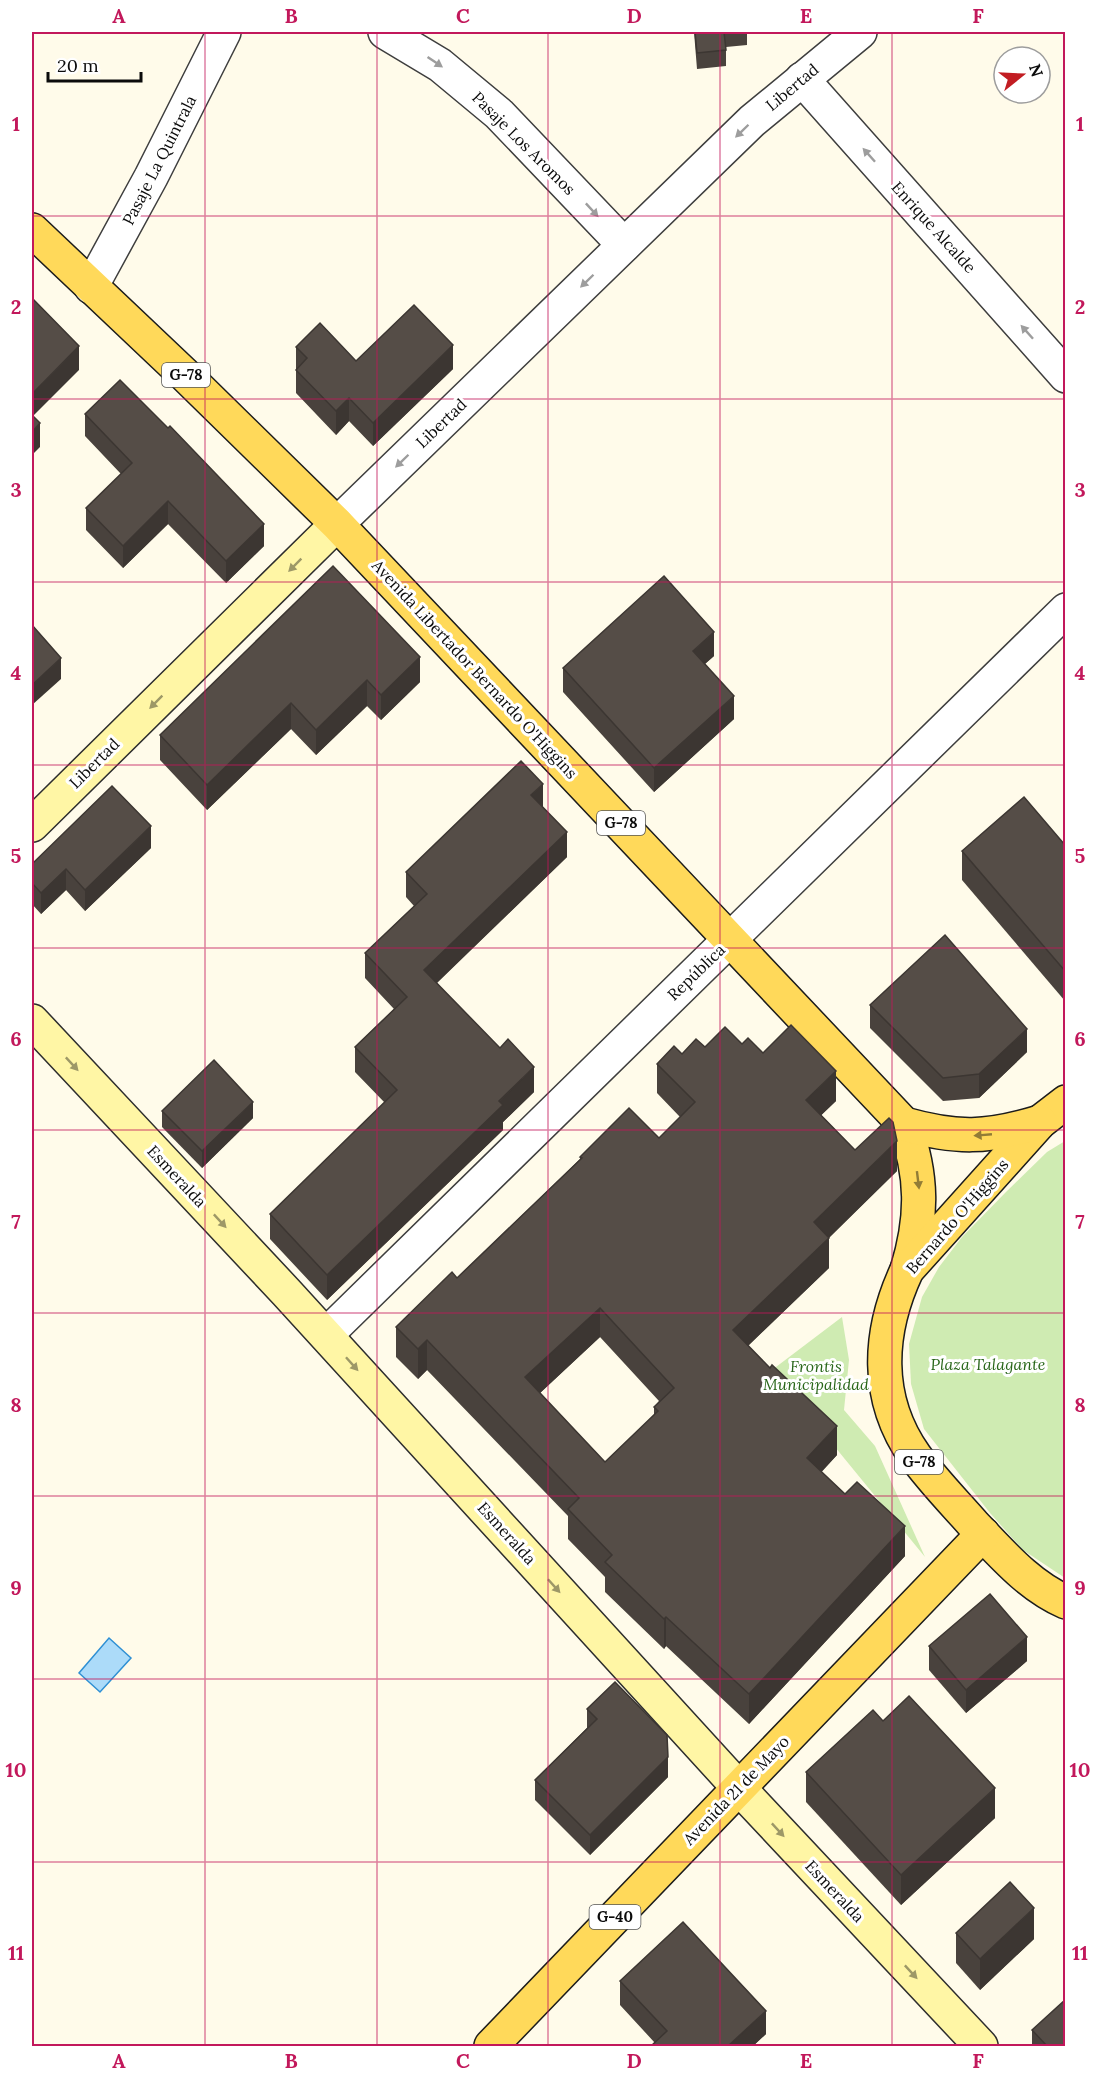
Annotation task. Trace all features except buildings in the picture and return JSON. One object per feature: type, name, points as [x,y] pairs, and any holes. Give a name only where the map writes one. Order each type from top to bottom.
[{"type":"main road","name":"Avenida Libertador Bernardo O'Higgins","points":[[32,230],[201,390],[337,524],[904,1124],[911,1144],[919,1186],[919,1215],[915,1243],[907,1270]]},
{"type":"main road","name":"Libertad","points":[[32,825],[337,524]]},
{"type":"main road","name":"Esmeralda","points":[[32,1021],[326,1335],[738,1787],[981,2046]]},
{"type":"main road","name":"Bernardo O'Higgins","points":[[1065,1102],[1040,1122],[907,1270],[891,1310],[884,1344],[884,1366],[892,1410],[914,1455],[933,1479],[1019,1571],[1037,1586],[1065,1602]]},
{"type":"main road","name":"G-78","points":[[904,1124],[934,1132],[965,1136],[995,1134],[1040,1122]]},
{"type":"main road","name":"Avenida 21 de Mayo","points":[[491,2046],[983,1534]]},
{"type":"street","name":"Pasaje La Quintrala","points":[[92,287],[151,177],[224,32]]},
{"type":"street","name":"Pasaje Los Aromos","points":[[385,32],[440,65],[499,114],[624,245]]},
{"type":"street","name":"Libertad","points":[[337,524],[752,121],[860,32]]},
{"type":"street","name":"Enrique Alcalde","points":[[802,79],[1065,376]]},
{"type":"street","name":"República","points":[[326,1335],[1065,610]]},
{"type":"green space","name":"Plaza Talagante","points":[[1065,1141],[1065,1578],[1023,1550],[990,1513],[924,1429],[911,1384],[909,1344],[922,1297],[939,1267],[962,1237],[1047,1152]]},
{"type":"green space","name":"Frontis Municipalidad","points":[[842,1317],[849,1360],[844,1410],[875,1446],[925,1557],[772,1370]]},
{"type":"water","points":[[109,1638],[131,1658],[100,1692],[79,1673]]}]
